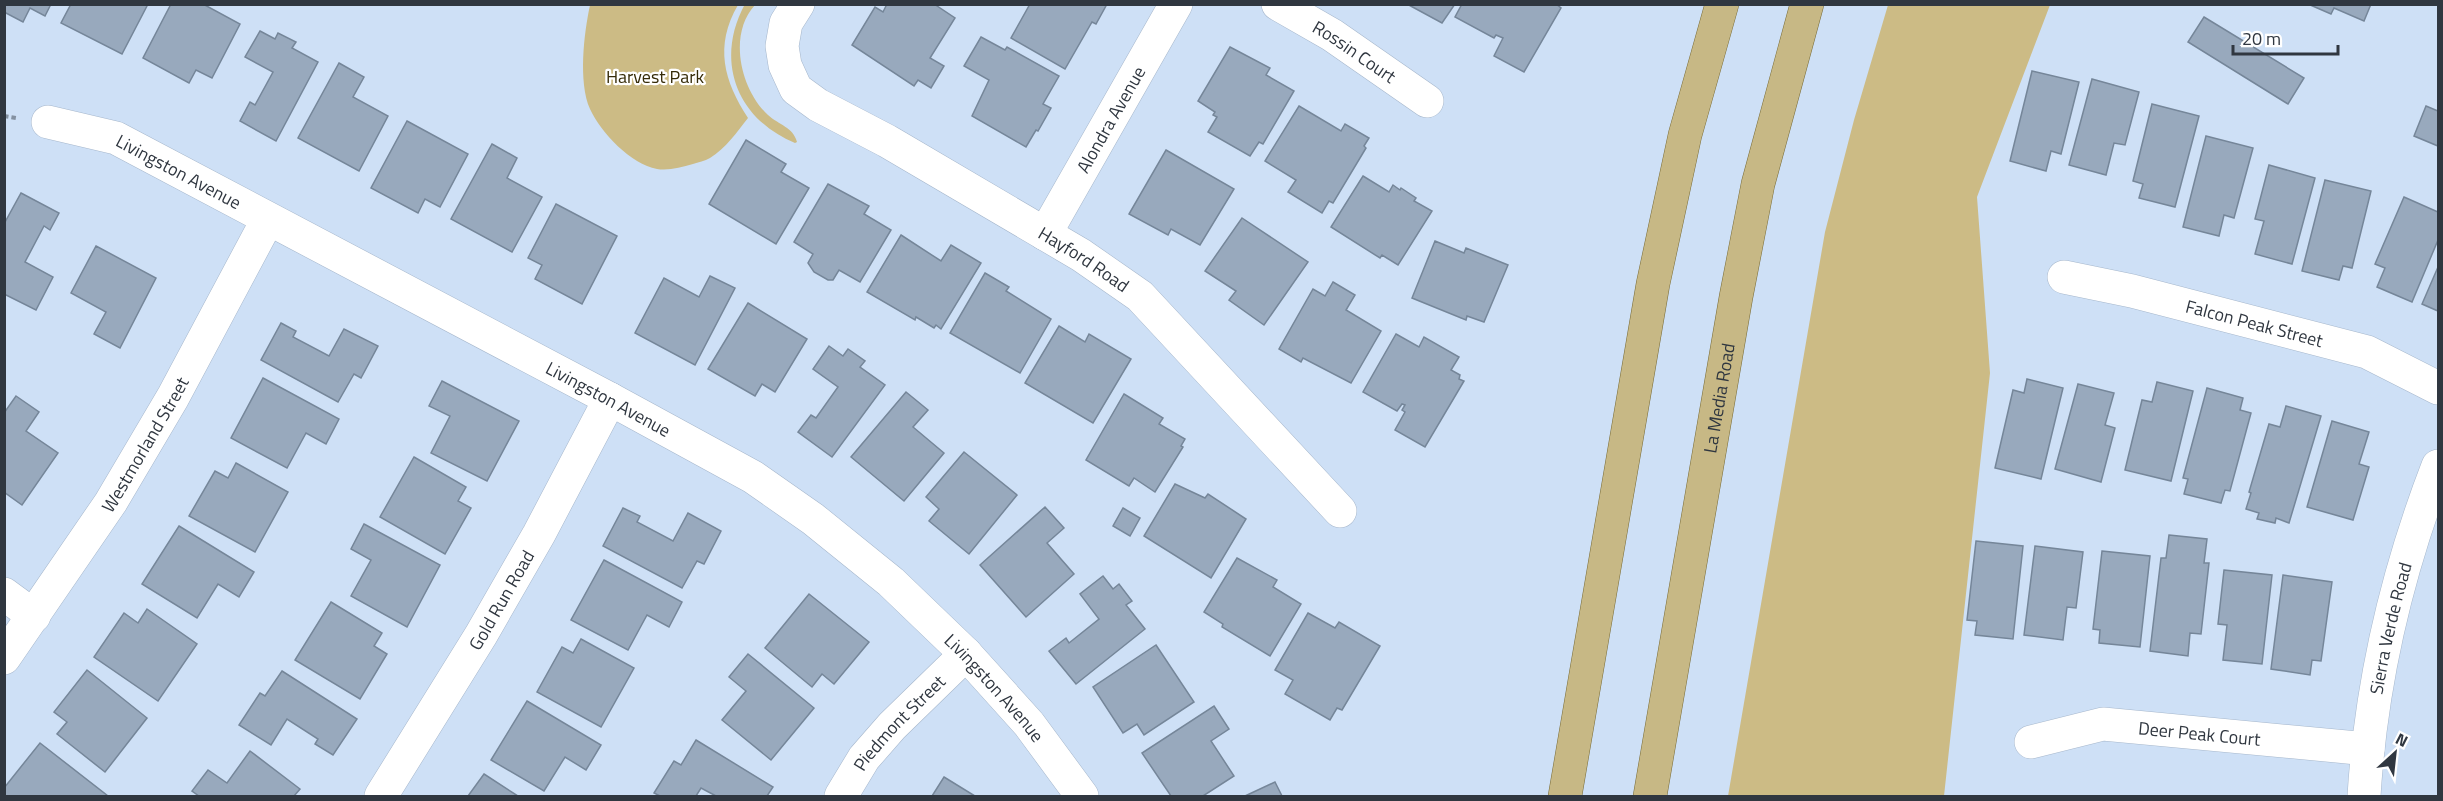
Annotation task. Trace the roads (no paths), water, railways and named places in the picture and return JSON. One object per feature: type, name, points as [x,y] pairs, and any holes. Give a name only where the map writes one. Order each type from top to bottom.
[{"type":"main road","points":[[1565,796],[1653,285],[1685,135],[1722,4]]},
{"type":"main road","name":"La Media Road","points":[[1650,796],[1736,297],[1758,184],[1807,4]]},
{"type":"street","name":"Hayford Road","points":[[798,4],[786,24],[782,46],[785,65],[796,89],[818,105],[887,141],[1081,255],[1140,296],[1340,511]]},
{"type":"street","name":"Alondra Avenue","points":[[1045,234],[1176,4]]},
{"type":"street","name":"Rossin Court","points":[[1278,4],[1332,35],[1427,101]]},
{"type":"street","name":"Livingston Avenue","points":[[48,122],[116,138],[753,477],[813,519],[891,582],[966,654],[1029,724],[1082,796]]},
{"type":"street","name":"Westmorland Street","points":[[4,658],[111,502],[152,434],[268,219]]},
{"type":"street","name":"Falcon Peak Street","points":[[2064,277],[2132,291],[2367,352],[2439,388]]},
{"type":"street","name":"Gold Run Road","points":[[381,796],[487,626],[539,534],[610,399]]},
{"type":"street","name":"Sierra Verde Road","points":[[2364,796],[2375,693],[2386,634],[2411,544],[2439,466]]},
{"type":"street","points":[[4,594],[34,616]]},
{"type":"street","name":"Piedmont Street","points":[[841,796],[864,758],[892,726],[966,654]]},
{"type":"street","name":"Deer Peak Court","points":[[2031,742],[2103,724],[2368,750]]},
{"type":"park label","name":"Harvest Park","points":[[655,76]]}]
